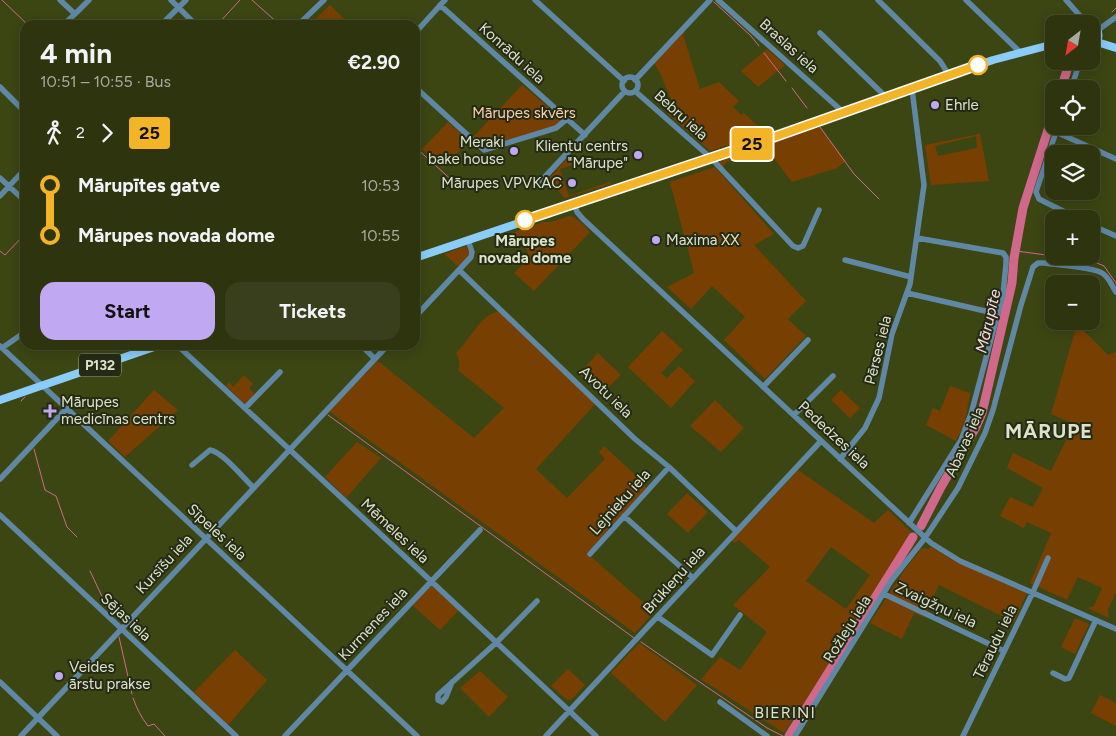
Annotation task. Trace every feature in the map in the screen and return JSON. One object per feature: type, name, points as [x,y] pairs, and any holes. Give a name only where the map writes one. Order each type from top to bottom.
[{"type":"main road","points":[[420,256],[993,60],[1045,46]]},
{"type":"main road","points":[[1100,46],[1116,48]]},
{"type":"main road","name":"P132","points":[[0,400],[145,350]]},
{"type":"street","points":[[60,0],[75,14]]},
{"type":"street","points":[[68,20],[89,0]]},
{"type":"street","points":[[171,0],[191,20]]},
{"type":"street","points":[[166,20],[186,0]]},
{"type":"street","points":[[420,28],[445,0]]},
{"type":"street","points":[[535,0],[624,81]]},
{"type":"street","points":[[635,80],[710,0]]},
{"type":"street","name":"Braslas iela","points":[[718,0],[843,112]]},
{"type":"street","points":[[878,0],[940,61],[949,75]]},
{"type":"street","points":[[966,0],[1021,53]]},
{"type":"street","points":[[1066,0],[1079,15]]},
{"type":"street","points":[[303,20],[319,2]]},
{"type":"street","name":"Konrādu iela","points":[[440,6],[584,135]]},
{"type":"street","points":[[1100,29],[1116,17]]},
{"type":"street","points":[[820,33],[886,97]]},
{"type":"street","points":[[629,78],[635,80],[638,85],[635,91],[630,93],[624,91],[622,86],[624,81],[629,78]]},
{"type":"street","points":[[0,87],[20,107]]},
{"type":"street","name":"Pērses iela","points":[[840,459],[865,428],[879,398],[892,334],[911,277],[924,185],[912,89]]},
{"type":"street","points":[[541,181],[624,91]]},
{"type":"street","name":"Bebru iela","points":[[635,91],[710,158],[793,246],[798,248],[803,246],[819,210]]},
{"type":"street","points":[[420,92],[484,150],[556,128],[567,119]]},
{"type":"street","points":[[1055,135],[1036,192],[1039,199],[1061,210]]},
{"type":"street","points":[[1069,135],[1116,159]]},
{"type":"street","points":[[0,196],[20,175]]},
{"type":"street","points":[[0,178],[20,196]]},
{"type":"street","name":"Pededzes iela","points":[[574,204],[577,212],[583,219],[924,538],[951,557],[1116,629]]},
{"type":"street","points":[[1100,229],[1116,236]]},
{"type":"street","points":[[909,523],[961,440],[971,414],[998,314],[1005,279],[1006,257],[1003,253],[917,238]]},
{"type":"street","points":[[420,311],[472,254],[468,240]]},
{"type":"street","points":[[845,260],[911,277]]},
{"type":"street","name":"Abavas iela","points":[[924,538],[958,488],[985,433],[1033,267],[1038,263],[1044,263],[1102,273],[1116,292]]},
{"type":"street","name":"Avotu iela","points":[[459,270],[635,439],[669,467],[736,531]]},
{"type":"street","points":[[906,293],[998,314]]},
{"type":"street","points":[[1,347],[20,335]]},
{"type":"street","points":[[763,386],[808,340]]},
{"type":"street","name":"Sīpeles iela","points":[[1,347],[417,736]]},
{"type":"street","name":"Mēmeles iela","points":[[182,350],[596,736]]},
{"type":"street","points":[[366,350],[375,359]]},
{"type":"street","name":"Kursīšu iela","points":[[21,736],[383,350]]},
{"type":"street","points":[[246,408],[280,372]]},
{"type":"street","points":[[794,415],[833,376]]},
{"type":"street","points":[[0,479],[66,409]]},
{"type":"street","name":"Brūkleņu iela","points":[[546,736],[821,441]]},
{"type":"street","points":[[192,465],[210,450],[213,450],[222,456],[254,488]]},
{"type":"street","name":"Lejnieku iela","points":[[590,554],[669,467]]},
{"type":"street","name":"Sējas iela","points":[[0,515],[236,736]]},
{"type":"street","points":[[624,516],[693,578]]},
{"type":"street","name":"Kurmenes iela","points":[[285,736],[480,530]]},
{"type":"street","name":"Rožleju iela","points":[[795,736],[902,565],[924,538]]},
{"type":"street","name":"Tēraudu iela","points":[[965,735],[1048,558]]},
{"type":"street","name":"Zvaigžņu iela","points":[[884,594],[1004,651]]},
{"type":"street","points":[[452,682],[497,642],[537,601]]},
{"type":"street","points":[[658,617],[712,655],[740,615]]},
{"type":"street","points":[[1053,673],[1065,679],[1069,678],[1096,620]]},
{"type":"street","points":[[0,682],[57,736]]},
{"type":"street","points":[[720,702],[767,736]]},
{"type":"green space","points":[[330,5],[346,20],[314,20]]},
{"type":"green space","points":[[686,30],[683,35],[700,89],[719,82],[739,101],[733,107],[741,115],[744,113],[765,133],[710,151],[667,113],[673,104],[654,63]]},
{"type":"green space","points":[[767,49],[785,65],[758,87],[741,71]]},
{"type":"green space","name":"Mārupes skvērs","points":[[522,85],[562,119],[560,124],[488,146],[483,145],[474,136]]},
{"type":"green space","points":[[448,122],[469,141],[443,168],[422,149]]},
{"type":"green space","points":[[820,127],[846,161],[837,168],[792,182],[766,148],[725,163],[723,168],[719,164],[719,162],[748,150]]},
{"type":"green space","points":[[980,134],[989,181],[931,185],[925,145]],"holes":[[[976,136],[977,148],[938,156],[935,146]]]},
{"type":"green space","points":[[570,155],[572,165],[560,169],[569,196],[610,182],[611,184],[565,198],[549,179]]},
{"type":"green space","points":[[715,167],[774,234],[754,245],[806,301],[788,319],[806,336],[765,379],[724,340],[745,317],[712,286],[691,309],[667,287],[694,273],[670,182]]},
{"type":"green space","points":[[569,216],[578,220],[590,232],[534,291],[514,273],[525,262],[524,260],[528,254],[523,244],[509,234],[543,222],[551,222]]},
{"type":"green space","points":[[466,246],[469,256],[458,266],[444,254]]},
{"type":"green space","points":[[499,311],[597,402],[536,469],[567,498],[605,459],[599,452],[604,446],[644,483],[646,488],[587,553],[654,612],[635,633],[329,411],[378,361],[474,438],[504,408],[458,370],[459,362],[456,353],[480,323]]},
{"type":"green space","points":[[1075,330],[1083,330],[1108,355],[1116,352],[1116,593],[1108,609],[1109,618],[1087,608],[1094,606],[1102,588],[1078,577],[1067,600],[1030,583],[1051,533],[1027,522],[1024,528],[1000,516],[1010,497],[1033,507],[1043,488],[1007,468],[1013,453],[1051,471],[1074,424],[1051,414]]},
{"type":"green space","points":[[662,331],[683,350],[661,373],[667,378],[679,366],[695,381],[671,408],[628,367]]},
{"type":"green space","points":[[598,353],[621,375],[601,394],[579,374]]},
{"type":"green space","points":[[244,375],[253,384],[249,388],[255,394],[245,404],[226,386],[229,382],[233,387]]},
{"type":"green space","points":[[950,386],[970,393],[965,422],[956,441],[926,425],[933,408],[940,411]]},
{"type":"green space","points":[[154,390],[178,410],[125,457],[108,441]]},
{"type":"green space","points":[[841,390],[860,408],[850,418],[831,400]]},
{"type":"green space","points":[[715,400],[744,428],[721,452],[690,426]]},
{"type":"green space","points":[[357,442],[381,458],[346,498],[325,477]]},
{"type":"green space","points":[[798,470],[874,523],[888,510],[915,537],[911,543],[914,546],[899,564],[784,733],[701,679],[720,657],[740,670],[767,632],[733,605],[770,567],[739,540],[735,543],[731,540]],"holes":[[[831,547],[870,575],[846,609],[806,581]]]},
{"type":"green space","points":[[687,493],[708,512],[688,533],[667,514]]},
{"type":"green space","points":[[931,546],[949,558],[1027,593],[1014,622],[939,585],[924,617],[914,613],[902,639],[870,623],[906,568],[921,549],[928,549]]},
{"type":"green space","points":[[433,586],[459,610],[440,630],[412,605],[429,587]]},
{"type":"green space","points":[[1075,618],[1089,624],[1075,654],[1061,647]]},
{"type":"green space","points":[[639,643],[697,685],[665,722],[611,673]]},
{"type":"green space","points":[[235,650],[267,680],[228,725],[194,692]]},
{"type":"green space","points":[[568,669],[585,685],[571,700],[567,700],[551,686]]},
{"type":"green space","points":[[480,671],[508,697],[489,717],[460,688]]},
{"type":"green space","points":[[1100,695],[1116,703],[1116,726],[1091,713]]},
{"type":"waterway","points":[[2,0],[23,20]]},
{"type":"waterway","points":[[222,20],[240,0]]},
{"type":"waterway","points":[[252,0],[274,20]]},
{"type":"waterway","points":[[714,2],[751,36],[759,46]]},
{"type":"waterway","points":[[1112,12],[1116,8]]},
{"type":"waterway","points":[[764,53],[786,81]]},
{"type":"waterway","name":"Mārupīte","points":[[1064,80],[1067,70]]},
{"type":"waterway","points":[[792,88],[807,108]]},
{"type":"waterway","points":[[820,127],[854,174],[879,199]]},
{"type":"waterway","name":"Mārupīte","points":[[921,526],[982,413],[1012,283],[1014,258],[1023,208],[1046,135]]},
{"type":"waterway","points":[[420,152],[455,183]]},
{"type":"waterway","points":[[0,251],[5,255],[20,239]]},
{"type":"waterway","points":[[1016,251],[1045,255]]},
{"type":"waterway","points":[[1100,264],[1104,266],[1116,283]]},
{"type":"waterway","points":[[21,401],[25,397]]},
{"type":"waterway","points":[[328,415],[634,638]]},
{"type":"waterway","points":[[34,449],[45,490],[56,496],[67,527],[77,537]]},
{"type":"waterway","name":"Mārupīte","points":[[789,736],[913,537]]},
{"type":"waterway","points":[[90,571],[107,607]]},
{"type":"waterway","points":[[119,637],[132,694]]},
{"type":"waterway","points":[[641,642],[767,728],[783,736]]},
{"type":"waterway","points":[[133,698],[139,713],[148,726],[154,724],[165,736]]},
{"type":"bus line","name":"25","points":[[525,220],[774,137],[978,65]]},
{"type":"place","name":"Ehrle","points":[[935,105]]},
{"type":"place","name":"Meraki bake house","points":[[514,151]]},
{"type":"place","name":"Klientu centrs \"Mārupe\"","points":[[638,155]]},
{"type":"place","name":"Mārupes VPVKAC","points":[[572,183]]},
{"type":"place","name":"Mārupes novada dome","points":[[525,220]]},
{"type":"place","name":"Maxima XX","points":[[656,240]]},
{"type":"place","name":"Mārupes medicīnas centrs","points":[[50,411]]},
{"type":"place","name":"Veides ārstu prakse","points":[[59,676]]},
{"type":"district","name":"MĀRUPE","points":[[1049,431]]},
{"type":"district","name":"BIERIŅI","points":[[785,712]]}]
